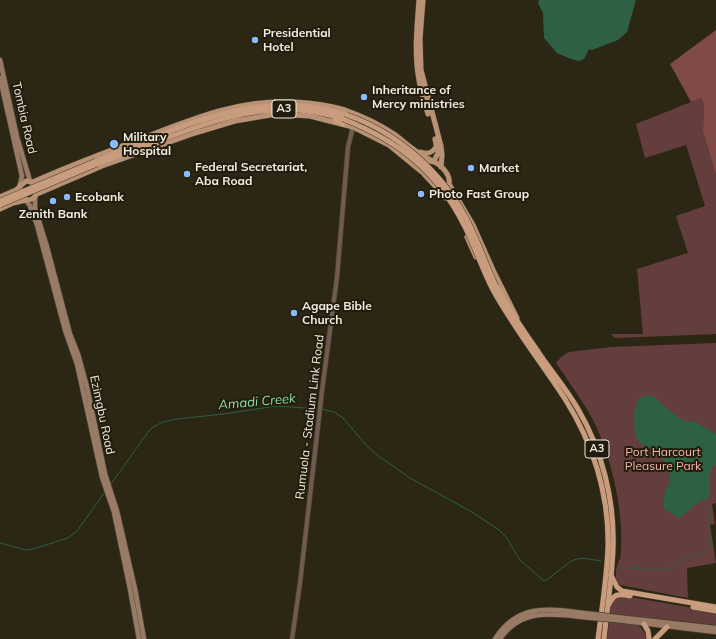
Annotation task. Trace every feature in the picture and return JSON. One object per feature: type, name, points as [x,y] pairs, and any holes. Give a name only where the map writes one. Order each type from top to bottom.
[{"type":"highway","points":[[278,105],[311,103]]},
{"type":"highway","name":"A3","points":[[0,205],[149,139],[215,116],[251,107],[278,105],[311,106],[366,128],[392,143],[414,160],[446,193],[460,215],[494,287],[518,331],[565,398],[580,424],[591,449],[600,478],[607,514],[608,545],[598,639]]},
{"type":"highway","name":"A3","points":[[0,201],[96,162],[225,118],[256,111],[298,110],[312,111],[344,119]]},
{"type":"highway","name":"A3","points":[[494,287],[519,322],[536,350],[578,408],[590,431],[595,445],[605,477],[612,515],[613,548],[604,639]]},
{"type":"highway","points":[[611,572],[614,584],[619,590],[716,607]]},
{"type":"highway","points":[[607,608],[613,597],[619,594],[716,611]]},
{"type":"highway","points":[[644,624],[648,631],[649,639]]},
{"type":"highway","points":[[655,639],[667,627]]},
{"type":"main road","points":[[419,0],[416,35],[417,66],[438,152],[432,161],[424,164],[422,172]]},
{"type":"main road","points":[[423,0],[420,39],[421,70],[441,148],[441,167]]},
{"type":"main road","name":"Tombia Road","points":[[0,60],[17,136],[31,182]]},
{"type":"main road","name":"Tombia Road","points":[[0,78],[22,176],[20,186]]},
{"type":"main road","points":[[0,197],[16,190],[24,182],[31,182],[216,111],[259,102],[311,103],[344,110],[388,130],[441,167],[448,176],[449,184],[473,225],[495,275],[519,322]]},
{"type":"main road","points":[[0,209],[17,202],[32,199],[36,195],[102,166],[235,121],[267,115],[294,114],[344,119],[353,127],[389,145],[422,172],[437,188],[451,207],[464,231],[492,293],[511,324],[518,331]]},
{"type":"main road","points":[[415,150],[427,154],[434,151],[437,145]]},
{"type":"main road","points":[[31,182],[38,188],[36,195]]},
{"type":"main road","points":[[437,188],[445,188],[449,184]]},
{"type":"main road","points":[[20,186],[19,193],[26,200]]},
{"type":"main road","name":"Ezimgbu Road","points":[[36,195],[35,208],[70,334],[78,354],[87,387],[106,485]]},
{"type":"main road","name":"Ezimgbu Road","points":[[26,200],[30,206],[37,225],[65,330],[77,364],[106,485],[117,511],[135,589],[144,639]]},
{"type":"main road","name":"Ezimgbu Road","points":[[110,495],[129,581],[139,639]]},
{"type":"main road","points":[[495,639],[511,621],[520,615],[528,612],[553,610],[616,619],[716,628]]},
{"type":"main road","points":[[500,639],[514,623],[534,615],[554,614],[593,616]]},
{"type":"main road","points":[[616,619],[667,627],[716,632]]},
{"type":"street","name":"Rumuola - Stadium Link Road","points":[[292,639],[312,488],[320,409],[337,277],[347,152],[349,138],[353,127]]},
{"type":"green space","points":[[701,98],[704,104],[703,132],[716,175],[716,334],[615,338],[611,334],[643,334],[637,269],[688,253],[676,216],[705,206],[686,145],[645,158],[636,124]]},
{"type":"green space","name":"Port Harcourt Pleasure Park","points":[[716,343],[716,503],[712,504],[715,524],[710,525],[716,563],[687,568],[688,598],[620,585],[616,579],[618,563],[620,560],[621,543],[619,507],[616,488],[606,452],[593,420],[556,363],[561,357],[569,352],[611,347]]},
{"type":"green space","points":[[624,596],[716,612],[716,625],[609,614],[611,603],[616,597]]},
{"type":"green space","points":[[609,622],[637,625],[643,631],[646,639],[607,639]]},
{"type":"shaded area","points":[[539,0],[636,0],[627,32],[618,40],[592,50],[589,49],[584,59],[579,61],[557,53],[544,38],[543,13],[538,3]]},
{"type":"shaded area","points":[[716,30],[716,175],[703,132],[704,104],[701,98],[691,102],[670,64]]},
{"type":"shaded area","points":[[648,395],[653,396],[683,421],[693,421],[716,434],[716,465],[711,470],[709,478],[710,493],[707,499],[700,501],[681,517],[678,517],[664,509],[664,497],[670,482],[668,465],[659,454],[639,442],[635,434],[634,415],[637,402],[640,398]]},
{"type":"waterway","name":"Amadi Creek","points":[[111,484],[148,432],[153,427],[163,422],[276,406],[318,409]]},
{"type":"waterway","name":"Amadi Creek","points":[[321,409],[334,412],[343,418],[366,445],[377,455],[410,478],[472,512],[499,530],[506,537],[520,560],[544,581],[573,560],[587,559],[601,561]]},
{"type":"waterway","name":"Amadi Creek","points":[[0,543],[26,550],[68,538],[77,531],[105,492]]},
{"type":"waterway","name":"Amadi Creek","points":[[694,556],[704,554],[711,544],[709,511],[707,504]]},
{"type":"waterway","name":"Amadi Creek","points":[[629,568],[656,570],[666,569],[674,567],[690,556]]},
{"type":"waterway","name":"Amadi Creek","points":[[617,566],[624,567]]},
{"type":"place","name":"Presidential Hotel","points":[[255,40]]},
{"type":"place","name":"Inheritance of Mercy ministries","points":[[364,97]]},
{"type":"place","name":"Military Hospital","points":[[114,144]]},
{"type":"place","name":"Market","points":[[471,168]]},
{"type":"place","name":"Federal Secretariat, Aba Road","points":[[187,174]]},
{"type":"place","name":"Photo Fast Group","points":[[421,194]]},
{"type":"place","name":"Ecobank","points":[[67,197]]},
{"type":"place","name":"Zenith Bank","points":[[53,201]]},
{"type":"place","name":"Agape Bible Church","points":[[294,313]]}]
